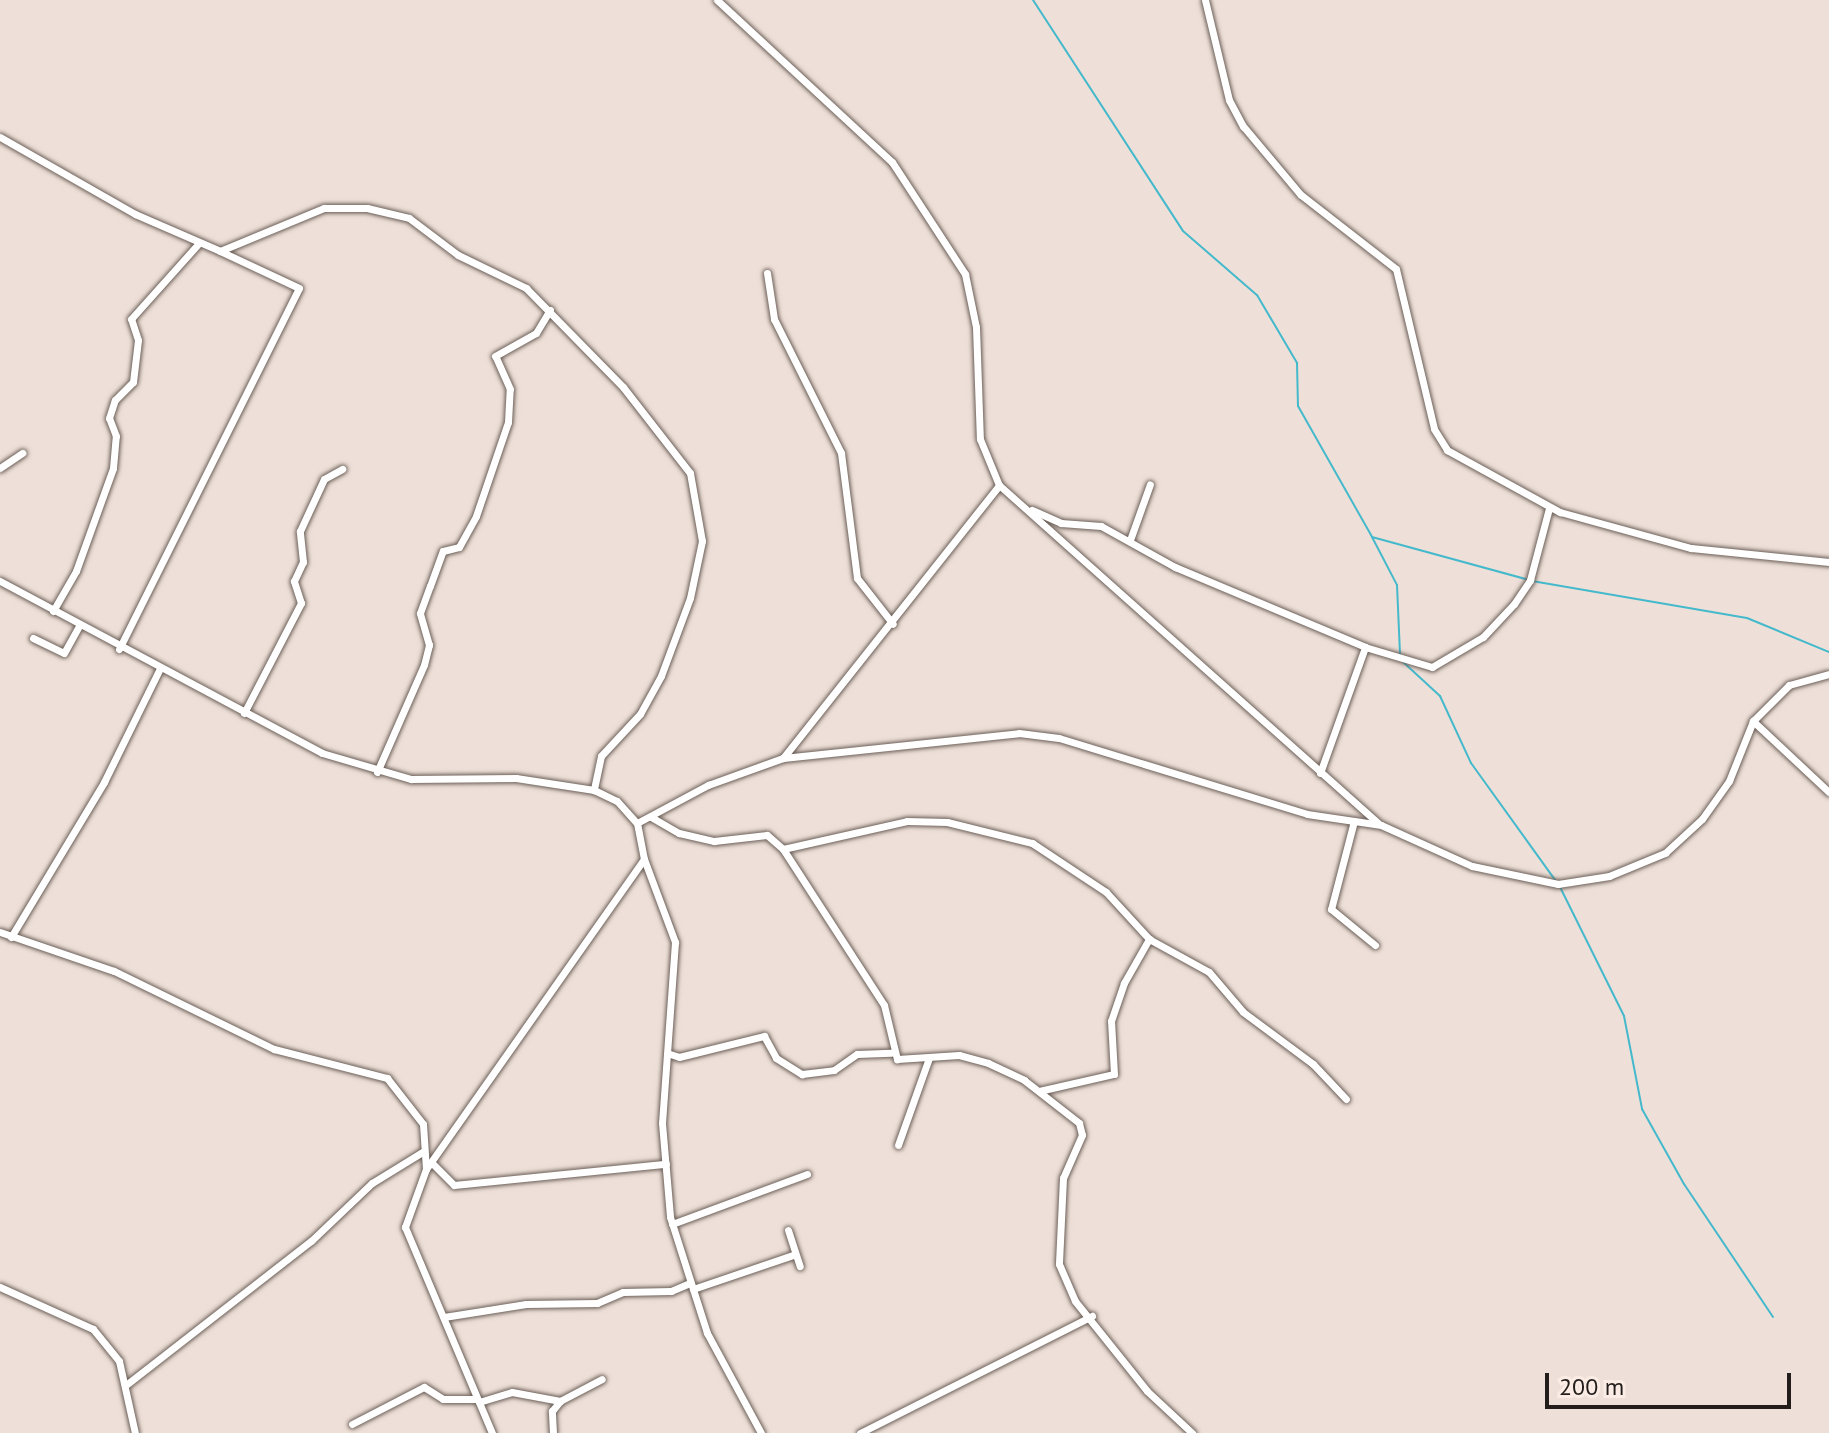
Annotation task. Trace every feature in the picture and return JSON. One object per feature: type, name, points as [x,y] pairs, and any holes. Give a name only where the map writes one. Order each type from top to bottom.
[{"type":"street","points":[[717,0],[892,162],[965,274],[976,327],[980,439],[1002,487],[1381,825],[1427,850],[1528,881],[1558,884],[1609,876],[1665,853],[1702,819],[1729,781],[1753,721],[1789,685],[1829,674]]},
{"type":"street","points":[[1205,0],[1229,100],[1243,126],[1301,195],[1396,269],[1434,429],[1447,450],[1549,508],[1691,548],[1829,562]]},
{"type":"street","points":[[0,137],[199,243],[299,288],[119,649]]},
{"type":"street","points":[[218,250],[312,211],[382,210],[423,224],[458,255],[526,288],[550,310],[673,445],[690,473],[701,529],[690,598],[661,676],[640,714],[601,756],[594,790]]},
{"type":"street","points":[[53,611],[76,571],[113,468],[116,436],[109,418],[115,400],[133,382],[137,349],[131,319],[199,243]]},
{"type":"street","points":[[767,273],[774,319],[841,453],[857,578],[893,624]]},
{"type":"street","points":[[377,772],[424,665],[429,645],[420,613],[443,551],[459,547],[476,516],[508,422],[510,389],[495,356],[536,333],[550,310]]},
{"type":"street","points":[[0,468],[22,453]]},
{"type":"street","points":[[244,713],[301,603],[294,581],[303,562],[300,531],[324,479],[342,469]]},
{"type":"street","points":[[1130,540],[1150,484]]},
{"type":"street","points":[[1002,487],[1061,523],[1101,526],[1175,567],[1365,647],[1432,667],[1475,643],[1530,580],[1549,508]]},
{"type":"street","points":[[783,758],[1002,487]]},
{"type":"street","points":[[0,581],[119,649],[322,753],[377,772],[411,779],[516,778],[594,790],[617,801],[637,823],[644,859],[675,942],[666,1164],[672,1224],[712,1343],[761,1433]]},
{"type":"street","points":[[33,638],[64,653],[79,626]]},
{"type":"street","points":[[1320,773],[1365,647]]},
{"type":"street","points":[[11,937],[104,782],[159,670]]},
{"type":"street","points":[[1753,721],[1829,792]]},
{"type":"street","points":[[637,823],[708,785],[783,758],[1019,733],[1059,738],[1307,814],[1381,825]]},
{"type":"street","points":[[651,817],[671,830],[714,841],[767,835],[783,849],[884,1005],[891,1053]]},
{"type":"street","points":[[783,849],[907,821],[1007,834],[1062,859],[1106,892],[1149,939],[1209,972],[1255,1023],[1313,1064],[1346,1099]]},
{"type":"street","points":[[1354,821],[1331,909],[1375,945]]},
{"type":"street","points":[[492,1433],[444,1317],[406,1240],[429,1166],[644,859]]},
{"type":"street","points":[[0,932],[114,971],[274,1049],[387,1078],[423,1124],[424,1151],[429,1166],[454,1185],[666,1164]]},
{"type":"street","points":[[1039,1091],[1114,1074],[1111,1021],[1124,983],[1149,939]]},
{"type":"street","points":[[670,1054],[679,1057],[764,1036],[776,1058],[802,1074],[834,1070],[857,1054],[891,1053],[902,1061],[973,1058],[1039,1091],[1082,1127],[1063,1178],[1059,1264],[1075,1301],[1092,1316],[1147,1391],[1192,1433]]},
{"type":"street","points":[[898,1145],[929,1058]]},
{"type":"street","points":[[127,1384],[311,1241],[372,1183],[424,1151]]},
{"type":"street","points":[[672,1224],[807,1174]]},
{"type":"street","points":[[788,1230],[793,1255],[800,1266]]},
{"type":"street","points":[[444,1317],[526,1304],[597,1303],[623,1292],[671,1291],[793,1255]]},
{"type":"street","points":[[0,1287],[86,1322],[119,1361],[127,1384],[135,1433]]},
{"type":"street","points":[[860,1433],[1092,1316]]},
{"type":"street","points":[[553,1433],[552,1411],[560,1401],[602,1379]]},
{"type":"street","points":[[352,1424],[424,1387],[443,1399],[478,1401],[512,1392],[560,1401]]},
{"type":"waterway","points":[[1033,0],[1183,231],[1257,295],[1297,363],[1298,406],[1372,537],[1526,579]]},
{"type":"waterway","points":[[1372,537],[1397,585],[1400,655]]},
{"type":"waterway","points":[[1532,581],[1747,618],[1829,652]]},
{"type":"waterway","points":[[1402,661],[1440,696],[1471,763],[1555,880]]},
{"type":"waterway","points":[[1559,885],[1624,1016],[1642,1109],[1684,1184],[1773,1317]]}]
